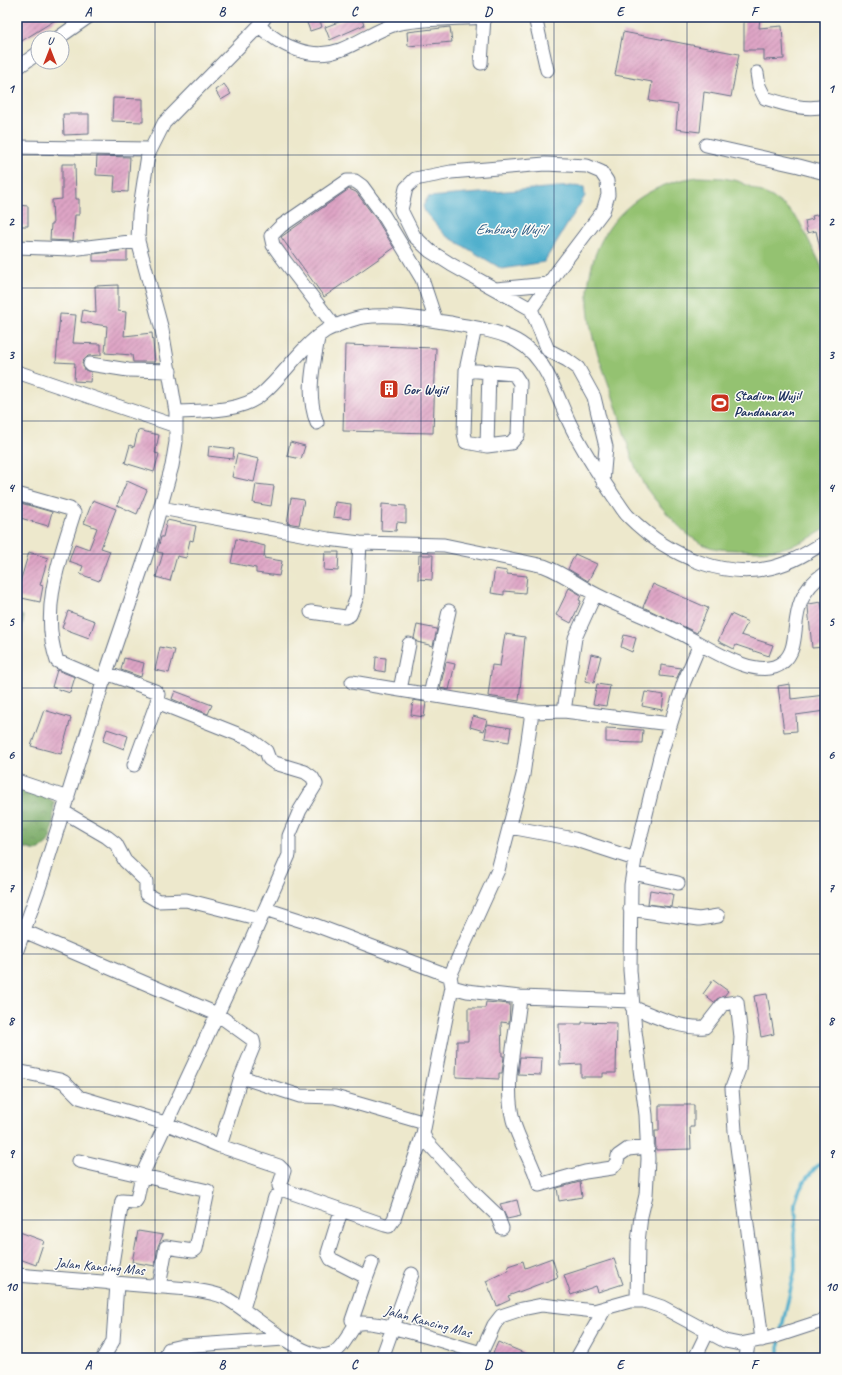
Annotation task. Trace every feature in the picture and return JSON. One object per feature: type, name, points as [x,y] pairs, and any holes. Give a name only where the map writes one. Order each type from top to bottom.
[{"type":"street","points":[[69,30],[88,17]]},
{"type":"street","points":[[17,950],[20,929],[64,812],[105,677],[151,541],[172,466],[176,412],[170,372],[162,330],[138,241],[139,214],[150,149],[164,123],[262,22],[269,35],[305,53],[321,54],[341,50],[396,24],[484,17],[481,63]]},
{"type":"street","points":[[535,17],[547,70]]},
{"type":"street","points":[[17,68],[30,59]]},
{"type":"street","points":[[757,73],[759,86],[765,98],[787,105],[818,108],[825,106]]},
{"type":"street","points":[[706,145],[825,173]]},
{"type":"street","points":[[17,147],[150,149]]},
{"type":"street","points":[[531,309],[603,211],[608,195],[607,181],[601,172],[586,166],[545,164],[451,172],[415,179],[406,188],[401,210],[414,236],[430,251],[452,266],[531,309],[548,350],[578,368],[594,397],[606,447],[603,482]]},
{"type":"street","points":[[335,327],[273,245],[271,236],[282,226],[347,181],[355,181],[362,186],[384,216],[422,279],[436,321]]},
{"type":"street","points":[[17,247],[71,249],[138,241]]},
{"type":"street","points":[[496,289],[548,284]]},
{"type":"street","points":[[176,412],[233,408],[261,395],[292,361],[325,331],[361,317],[411,316],[476,328],[508,336],[534,353],[550,377],[572,428],[603,482],[627,515],[658,542],[683,556],[712,567],[757,570],[784,564],[808,553],[825,542]]},
{"type":"street","points":[[466,370],[514,374],[520,383],[518,435],[511,443],[488,446],[466,442],[464,433],[466,370],[476,328]]},
{"type":"street","points":[[317,422],[311,408],[310,391],[318,338]]},
{"type":"street","points":[[534,353],[548,350]]},
{"type":"street","points":[[90,364],[128,370],[170,372]]},
{"type":"street","points":[[17,372],[176,426]]},
{"type":"street","points":[[488,446],[489,372]]},
{"type":"street","points":[[17,494],[70,509],[74,513],[62,551],[51,599],[50,625],[56,660],[105,677],[155,690],[158,694],[157,702],[134,765]]},
{"type":"street","points":[[161,508],[297,534],[360,543],[444,545],[512,558],[544,566],[558,571],[595,594],[682,634],[724,657],[749,666],[764,669],[775,667],[784,662],[790,652],[796,613],[804,592],[812,582],[825,573]]},
{"type":"street","points":[[311,612],[345,617],[350,615],[357,597],[360,543]]},
{"type":"street","points":[[564,711],[571,656],[575,638],[595,594]]},
{"type":"street","points":[[430,695],[449,611]]},
{"type":"street","points":[[400,690],[409,644]]},
{"type":"street","points":[[700,644],[684,682],[670,724],[635,859],[633,873],[629,938],[632,1004],[648,1147],[646,1195],[641,1216],[638,1242],[637,1300],[662,1307],[732,1343],[748,1344],[825,1320]]},
{"type":"street","points":[[352,682],[532,712],[564,711],[670,724]]},
{"type":"street","points":[[103,1358],[113,1341],[113,1283],[121,1203],[123,1200],[134,1202],[137,1200],[142,1175],[289,855],[289,836],[300,810],[316,784],[312,777],[305,772],[275,763],[269,759],[266,751],[250,740],[157,702]]},
{"type":"street","points":[[17,1071],[60,1080],[79,1097],[165,1123],[220,1146],[279,1166],[284,1171],[279,1188],[341,1211],[389,1226],[391,1224],[424,1128],[451,981],[498,870],[510,827],[523,775],[532,712]]},
{"type":"street","points":[[17,781],[68,798]]},
{"type":"street","points":[[64,812],[107,837],[116,844],[125,861],[146,881],[146,894],[158,901],[186,900],[262,914],[322,928],[451,981],[467,991],[520,997],[632,1004],[677,1024],[694,1028],[705,1026],[723,1004],[737,1002],[741,1038],[739,1069],[732,1088],[735,1131],[766,1339]]},
{"type":"street","points":[[510,827],[574,840],[635,859]]},
{"type":"street","points":[[633,873],[678,883]]},
{"type":"street","points":[[630,909],[699,919],[718,916]]},
{"type":"street","points":[[20,929],[217,1014],[253,1040],[254,1045],[220,1146]]},
{"type":"street","points":[[520,997],[511,1070],[511,1106],[519,1138],[539,1185],[585,1172],[612,1168],[617,1162],[618,1156],[628,1149],[648,1147]]},
{"type":"street","points":[[242,1077],[300,1096],[335,1097],[424,1128]]},
{"type":"street","points":[[424,1128],[427,1142],[470,1188],[497,1214],[502,1228]]},
{"type":"street","points":[[79,1161],[206,1190],[208,1194],[196,1250],[193,1251],[166,1247],[159,1287]]},
{"type":"street","points":[[243,1309],[275,1197]]},
{"type":"street","points":[[341,1211],[328,1253],[329,1256],[364,1276],[366,1279]]},
{"type":"street","points":[[356,1324],[352,1320],[372,1263]]},
{"type":"street","points":[[382,1358],[395,1327],[412,1274]]},
{"type":"street","name":"Jalan Kancing Mas","points":[[17,1275],[159,1287],[214,1294],[243,1309],[291,1347],[324,1356],[337,1350],[356,1324],[368,1322],[395,1327],[480,1355],[497,1320],[506,1314],[542,1306],[590,1312],[604,1310],[637,1300]]},
{"type":"street","points":[[577,1358],[604,1310]]},
{"type":"street","points":[[695,1358],[708,1331]]},
{"type":"street","points":[[746,1358],[748,1344]]},
{"type":"street","points":[[165,1358],[169,1350],[182,1346],[291,1347]]},
{"type":"green space","name":"Stadium Wujil Pandanaran","points":[[698,177],[723,178],[738,181],[772,197],[786,207],[799,221],[820,263],[825,277],[825,529],[805,540],[786,547],[766,551],[755,551],[724,550],[711,547],[702,544],[693,538],[673,520],[646,488],[636,468],[592,333],[588,296],[591,270],[599,246],[611,225],[627,207],[648,193],[671,183]]},
{"type":"green space","points":[[17,612],[24,617],[21,633],[17,636]]},
{"type":"green space","points":[[17,788],[44,795],[54,802],[51,835],[47,844],[36,851],[17,846]]},
{"type":"water","name":"Embung Wujil","points":[[572,186],[584,187],[585,196],[544,262],[502,269],[445,235],[425,212],[423,206],[428,197]]},
{"type":"building","points":[[17,17],[60,17],[39,30],[30,30],[30,36],[17,44]]},
{"type":"building","points":[[319,17],[322,27],[310,31],[306,20]]},
{"type":"building","points":[[352,17],[361,17],[364,25],[330,40],[325,27]]},
{"type":"building","points":[[744,17],[760,17],[759,28],[782,26],[784,59],[764,60],[764,50],[744,50]]},
{"type":"building","points":[[450,27],[452,42],[408,46],[407,32]]},
{"type":"building","points":[[623,32],[739,54],[731,97],[704,92],[700,132],[676,129],[678,105],[649,101],[652,82],[615,75]]},
{"type":"building","points":[[224,84],[231,94],[221,100],[215,90]]},
{"type":"building","points":[[113,98],[143,99],[143,122],[112,121]]},
{"type":"building","points":[[63,114],[89,114],[89,134],[64,135]]},
{"type":"building","points":[[97,156],[130,157],[128,192],[114,191],[115,176],[96,175]]},
{"type":"building","points":[[62,164],[75,164],[76,199],[79,199],[79,215],[75,215],[73,241],[50,240],[51,224],[53,224],[52,200],[62,199]]},
{"type":"building","points":[[349,189],[356,192],[377,220],[394,248],[324,297],[281,237]]},
{"type":"building","points":[[17,205],[28,206],[28,226],[17,226]]},
{"type":"building","points":[[825,213],[825,251],[821,252],[816,231],[807,233],[805,221],[813,219],[812,216]]},
{"type":"building","points":[[127,250],[127,261],[93,261],[93,254]]},
{"type":"building","points":[[118,285],[118,311],[126,312],[124,336],[152,333],[155,362],[133,362],[132,355],[105,353],[107,326],[81,322],[83,310],[96,313],[95,286]]},
{"type":"building","points":[[60,314],[76,315],[73,343],[101,344],[101,355],[88,356],[82,362],[85,370],[91,372],[90,382],[74,381],[75,363],[56,362]]},
{"type":"building","name":"Gor Wujil","points":[[345,345],[436,348],[433,433],[343,431]]},
{"type":"building","points":[[138,430],[159,435],[155,453],[159,454],[154,472],[125,463],[130,445],[134,447]]},
{"type":"building","points":[[290,442],[305,446],[301,459],[287,456]]},
{"type":"building","points":[[209,446],[234,449],[233,459],[208,456]]},
{"type":"building","points":[[237,454],[259,459],[254,482],[232,477]]},
{"type":"building","points":[[127,481],[147,490],[137,514],[117,505]]},
{"type":"building","points":[[256,484],[274,486],[271,506],[253,503]]},
{"type":"building","points":[[291,498],[304,500],[299,525],[287,523]]},
{"type":"building","points":[[93,500],[116,509],[101,548],[110,551],[99,581],[80,574],[83,566],[69,561],[75,544],[89,549],[97,528],[84,523]]},
{"type":"building","points":[[17,502],[52,512],[48,526],[17,517]]},
{"type":"building","points":[[335,502],[351,504],[350,519],[333,517]]},
{"type":"building","points":[[382,504],[406,506],[406,523],[397,522],[396,531],[381,530]]},
{"type":"building","points":[[167,520],[196,526],[193,541],[190,540],[186,558],[177,556],[170,581],[156,577],[163,553],[157,552],[161,537],[163,537]]},
{"type":"building","points":[[236,539],[265,546],[264,558],[282,561],[279,576],[256,573],[256,568],[231,563]]},
{"type":"building","points":[[29,552],[48,558],[40,585],[43,586],[40,602],[17,597],[17,581],[20,582]]},
{"type":"building","points":[[325,552],[339,552],[338,571],[324,570]]},
{"type":"building","points":[[575,554],[597,564],[588,581],[568,569]]},
{"type":"building","points":[[419,555],[433,555],[432,580],[418,579]]},
{"type":"building","points":[[495,569],[507,571],[507,574],[527,576],[525,593],[504,591],[504,595],[491,593]]},
{"type":"building","points":[[653,584],[708,608],[697,633],[643,607]]},
{"type":"building","points":[[569,588],[581,595],[579,600],[581,601],[571,623],[556,615]]},
{"type":"building","points":[[821,602],[824,621],[825,647],[812,648],[808,607],[809,604]]},
{"type":"building","points":[[68,611],[95,621],[89,638],[62,628]]},
{"type":"building","points":[[731,614],[748,622],[741,635],[773,645],[769,656],[736,645],[734,649],[718,641]]},
{"type":"building","points":[[417,625],[437,629],[433,646],[417,642],[414,638]]},
{"type":"building","points":[[505,634],[525,637],[519,701],[488,696],[492,665],[500,666]]},
{"type":"building","points":[[624,635],[636,638],[632,652],[621,647]]},
{"type":"building","points":[[160,647],[175,650],[169,673],[155,670]]},
{"type":"building","points":[[591,654],[601,656],[594,683],[585,681]]},
{"type":"building","points":[[376,657],[386,658],[385,672],[375,670]]},
{"type":"building","points":[[124,658],[144,663],[141,677],[121,670]]},
{"type":"building","points":[[446,662],[455,664],[449,690],[440,688]]},
{"type":"building","points":[[661,665],[681,668],[677,678],[660,676]]},
{"type":"building","points":[[57,670],[75,677],[70,693],[52,687]]},
{"type":"building","points":[[597,684],[610,686],[606,706],[593,704]]},
{"type":"building","points":[[790,684],[791,699],[825,695],[825,711],[796,715],[797,731],[784,732],[778,686]]},
{"type":"building","points":[[175,691],[212,705],[208,714],[172,699]]},
{"type":"building","points":[[645,692],[664,695],[662,710],[642,706]]},
{"type":"building","points":[[413,700],[426,702],[424,717],[411,715]]},
{"type":"building","points":[[44,710],[71,718],[61,754],[31,746]]},
{"type":"building","points":[[473,716],[487,720],[484,731],[470,727]]},
{"type":"building","points":[[487,724],[511,728],[509,742],[485,738]]},
{"type":"building","points":[[606,728],[643,730],[642,743],[606,742]]},
{"type":"building","points":[[107,729],[128,736],[124,749],[103,741]]},
{"type":"building","points":[[650,890],[673,894],[671,907],[648,904]]},
{"type":"building","points":[[713,980],[728,991],[714,1003],[703,994]]},
{"type":"building","points":[[767,994],[774,1034],[761,1037],[754,996]]},
{"type":"building","points":[[486,1002],[510,1004],[509,1023],[501,1022],[502,1056],[504,1056],[502,1073],[499,1073],[499,1079],[456,1077],[457,1041],[468,1041],[468,1008],[485,1008]]},
{"type":"building","points":[[582,1022],[617,1023],[616,1073],[603,1073],[603,1077],[581,1077],[581,1064],[560,1065],[559,1024],[582,1024]]},
{"type":"building","points":[[520,1057],[542,1058],[541,1075],[518,1074]]},
{"type":"building","points":[[659,1105],[694,1105],[694,1127],[690,1127],[691,1149],[656,1150],[655,1131],[659,1131]]},
{"type":"building","points":[[580,1182],[582,1197],[559,1201],[557,1188]]},
{"type":"building","points":[[517,1200],[521,1216],[507,1219],[500,1204]]},
{"type":"building","points":[[17,1231],[44,1241],[36,1265],[17,1258]]},
{"type":"building","points":[[138,1231],[163,1235],[158,1246],[155,1266],[132,1262]]},
{"type":"building","points":[[552,1258],[558,1277],[508,1296],[510,1300],[497,1306],[486,1281],[509,1270],[508,1266],[523,1261],[525,1268]]},
{"type":"building","points":[[614,1259],[623,1284],[598,1292],[596,1286],[571,1295],[564,1275]]},
{"type":"building","points":[[498,1342],[536,1358],[491,1358]]},
{"type":"waterway","points":[[781,1331],[795,1270],[794,1233],[797,1215],[795,1209],[798,1193],[813,1170],[825,1161]]},
{"type":"waterway","points":[[779,1339],[779,1358]]},
{"type":"place","name":"Gor Wujil","points":[[389,389]]},
{"type":"place","name":"Stadium Wujil Pandanaran","points":[[720,403]]}]
